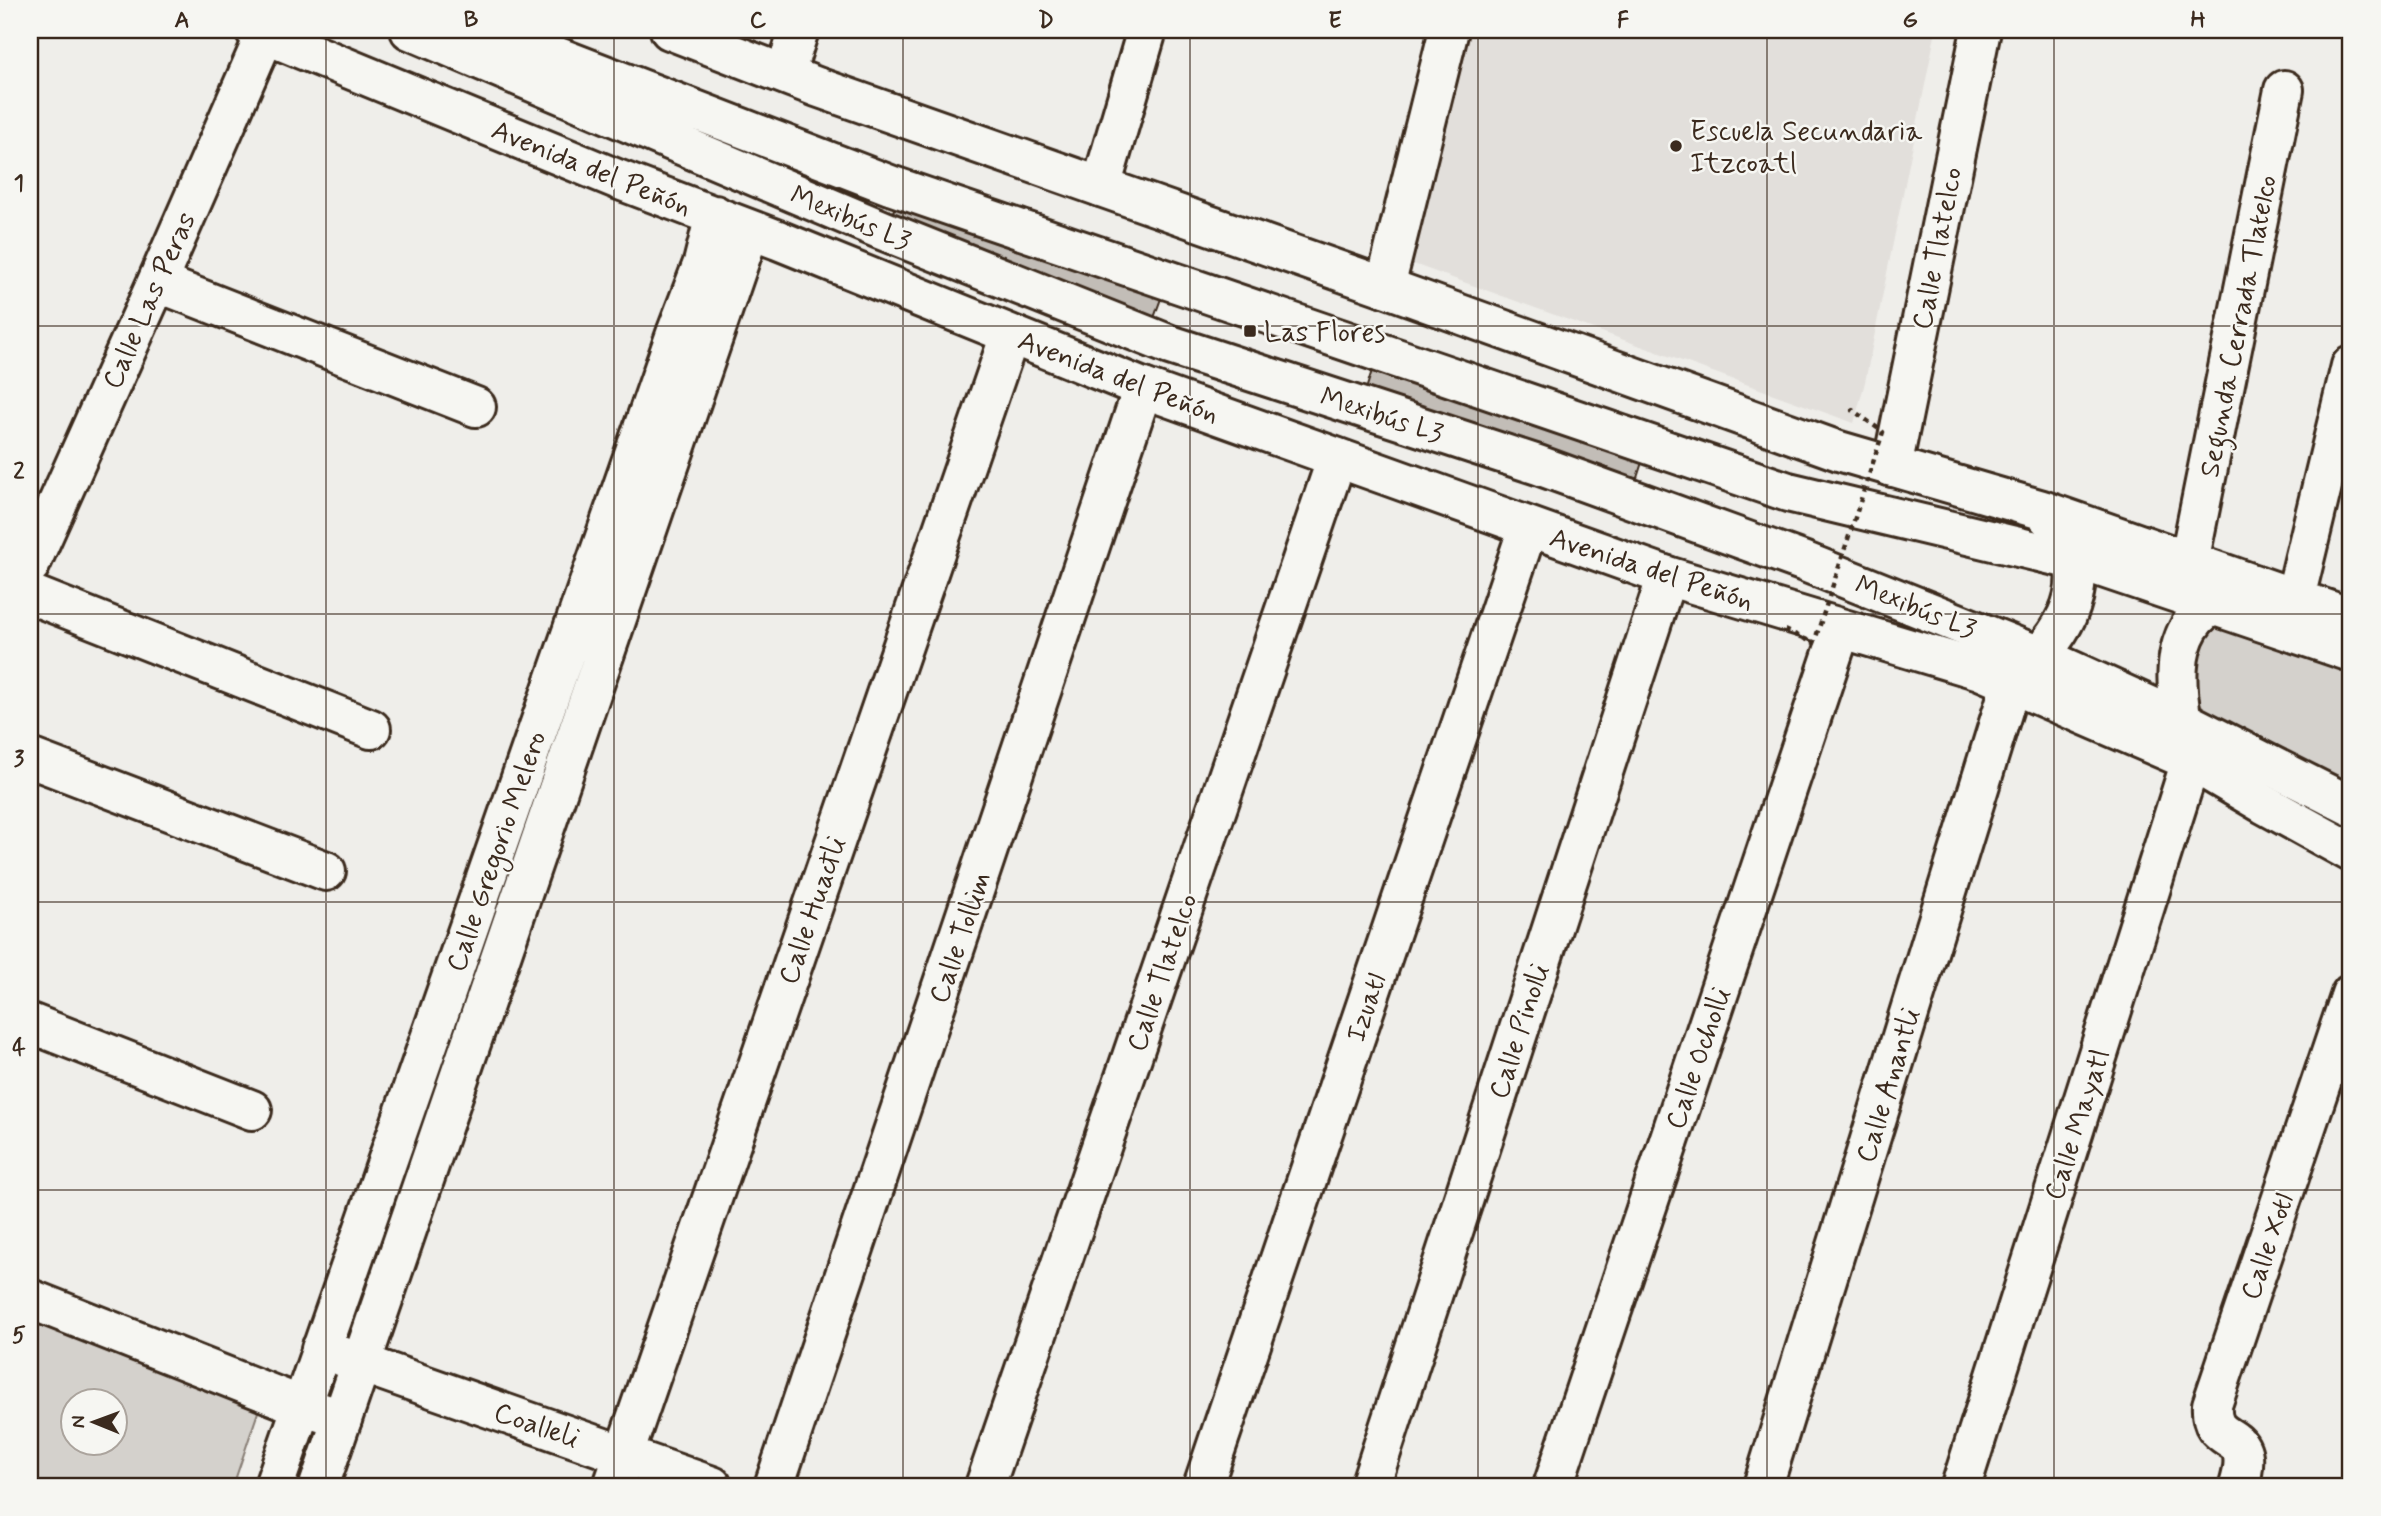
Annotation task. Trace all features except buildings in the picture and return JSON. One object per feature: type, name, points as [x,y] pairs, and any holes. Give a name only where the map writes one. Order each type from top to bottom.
[{"type":"street","name":"Mexibús L3","points":[[410,30],[882,230],[1170,345],[1538,465],[1805,562],[2042,657],[2181,720],[2351,806]]},
{"type":"street","name":"Mexibús L3","points":[[488,30],[890,185],[1788,492],[2094,565],[2351,652]]},
{"type":"street","points":[[670,30],[785,74],[1839,451],[2042,510],[2351,618]]},
{"type":"street","points":[[785,74],[799,30]]},
{"type":"street","points":[[1101,187],[1147,30]]},
{"type":"street","points":[[1385,287],[1449,30]]},
{"type":"street","name":"Calle Tlatelco","points":[[1892,467],[1981,30]]},
{"type":"street","name":"Avenida del Peñón","points":[[260,32],[617,179],[715,215],[1143,388],[1667,576],[1980,670],[2191,761],[2351,852]]},
{"type":"street","name":"Calle Las Peras","points":[[30,565],[157,282],[260,32]]},
{"type":"street","name":"Segunda Cerrada Tlatelco","points":[[2189,562],[2284,90]]},
{"type":"street","name":"Calle Gregorio Melero","points":[[274,1486],[663,370],[704,263],[715,215]]},
{"type":"street","name":"Calle Gregorio Melero","points":[[319,1486],[750,230]]},
{"type":"street","points":[[157,282],[476,407]]},
{"type":"street","name":"Calle Huactli","points":[[618,1470],[1010,335]]},
{"type":"street","points":[[2295,598],[2351,366]]},
{"type":"street","name":"Calle Tollim","points":[[774,1486],[1143,388]]},
{"type":"street","name":"Calle Tlatelco","points":[[985,1486],[1337,458]]},
{"type":"street","points":[[2005,682],[2042,657],[2068,616],[2075,587],[2073,560],[2060,531],[2042,510]]},
{"type":"street","name":"Izuatl","points":[[1203,1486],[1528,528]]},
{"type":"street","name":"Calle Pinolli","points":[[1370,1486],[1667,576]]},
{"type":"street","points":[[2191,761],[2181,720],[2176,674],[2180,647],[2194,622],[2211,605],[2241,593],[2266,592],[2295,598]]},
{"type":"street","points":[[30,594],[371,729]]},
{"type":"street","name":"Calle Ocholli","points":[[1553,1486],[1841,629]]},
{"type":"street","name":"Calle Anantli","points":[[1763,1486],[2005,682]]},
{"type":"street","points":[[30,758],[326,871]]},
{"type":"street","name":"Calle Mayatl","points":[[1961,1486],[2191,761]]},
{"type":"street","name":"Calle Xotl","points":[[2239,1486],[2245,1467],[2245,1456],[2241,1447],[2215,1427],[2211,1417],[2212,1405],[2351,994]]},
{"type":"street","points":[[30,1023],[252,1110]]},
{"type":"street","points":[[30,1299],[301,1406],[342,1419]]},
{"type":"street","name":"Coalleli","points":[[321,1349],[362,1362],[618,1470],[712,1486]]},
{"type":"path","points":[[1785,630],[1814,643],[1883,432],[1851,409]]},
{"type":"shaded area","name":"Escuela Secundaria Itzcoatl","points":[[1469,30],[1936,30],[1865,382],[1854,423],[1408,262]]},
{"type":"shaded area","points":[[2230,616],[2351,627],[2351,832],[2257,778],[2212,722],[2196,697],[2194,670],[2200,643],[2211,628]]},
{"type":"shaded area","points":[[30,1319],[259,1409],[233,1486],[30,1486]]},
{"type":"place","name":"Escuela Secundaria Itzcoatl","points":[[1676,146]]},
{"type":"place","name":"Las Flores","points":[[1250,331]]}]
